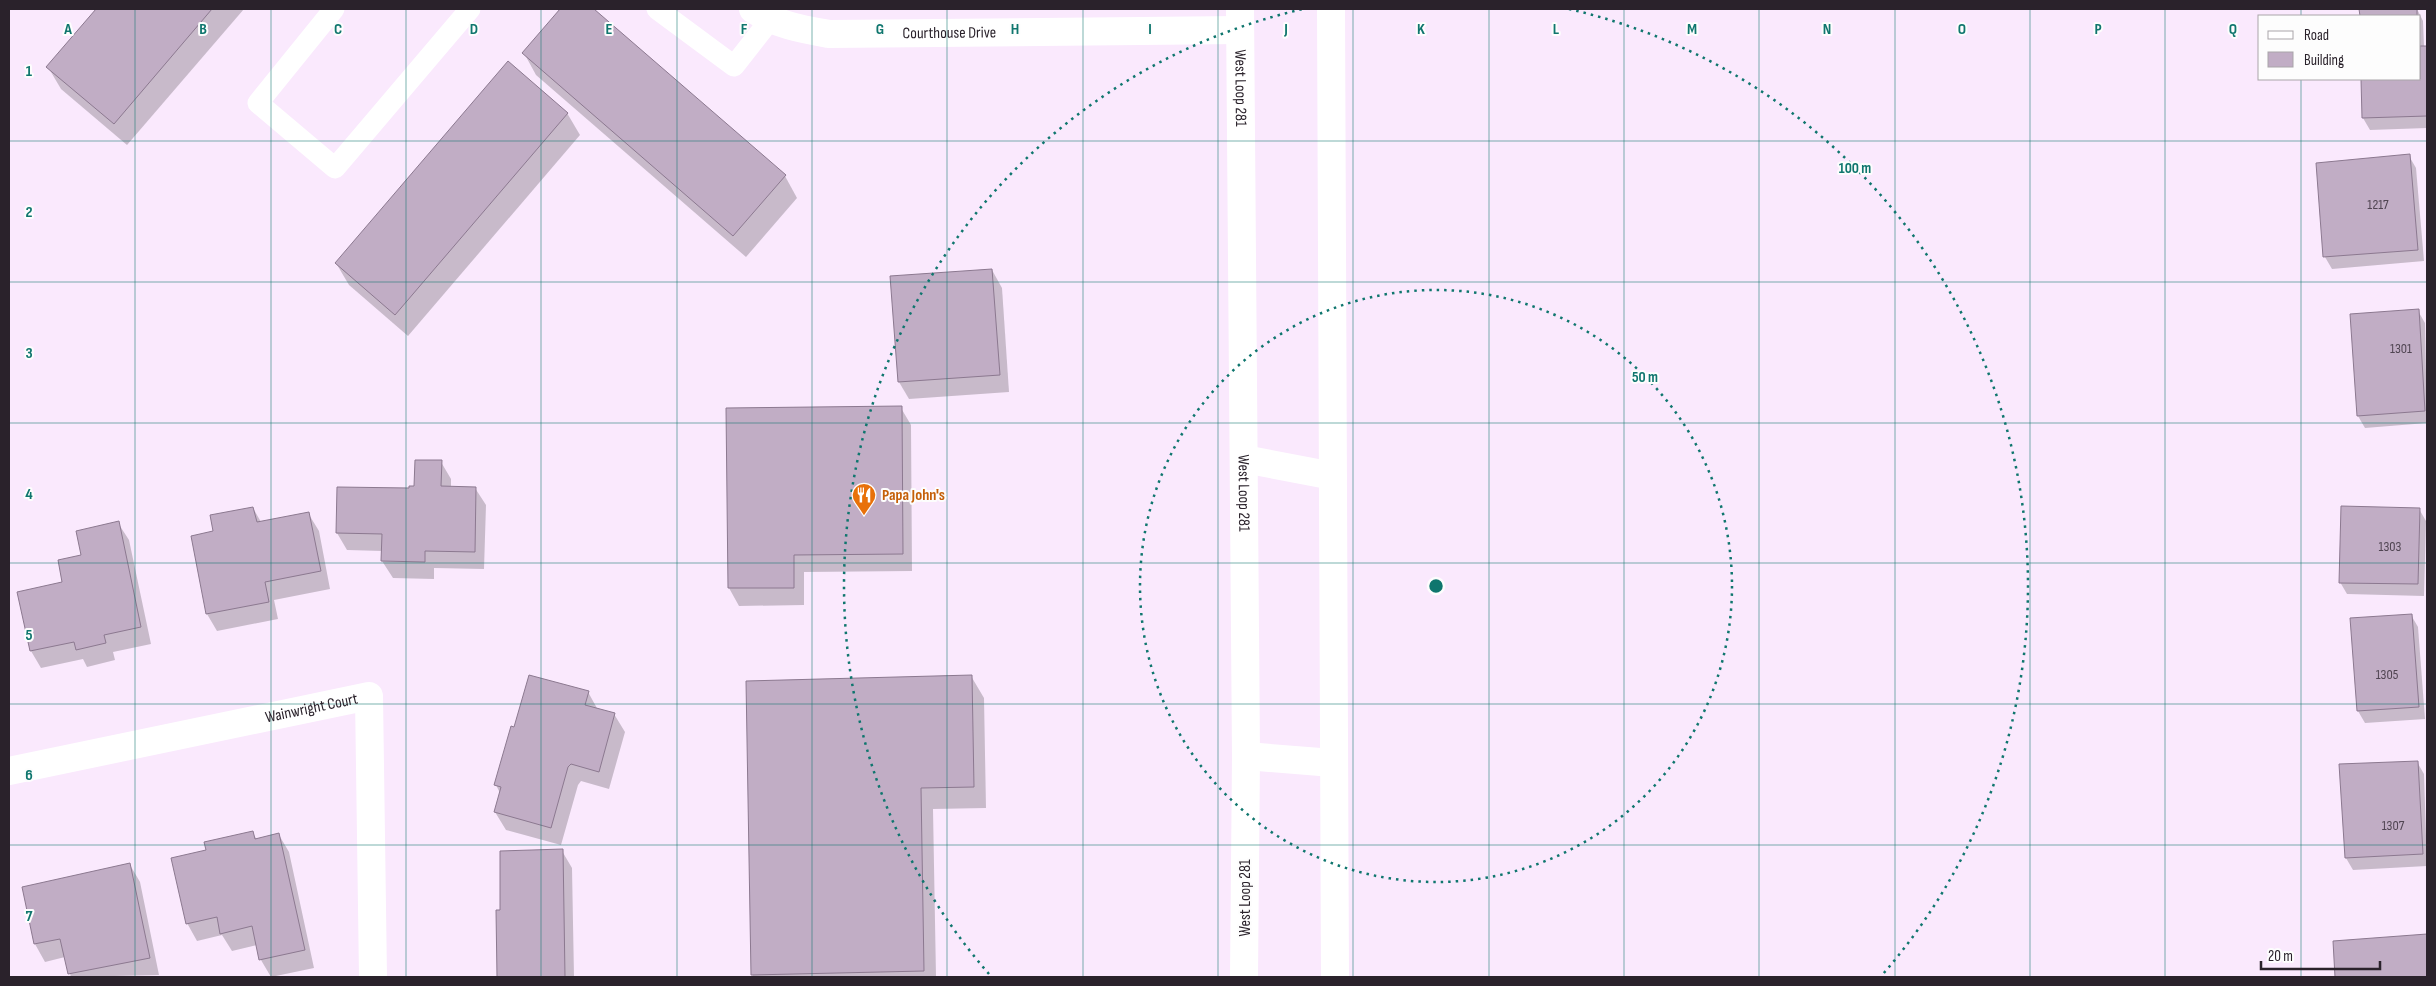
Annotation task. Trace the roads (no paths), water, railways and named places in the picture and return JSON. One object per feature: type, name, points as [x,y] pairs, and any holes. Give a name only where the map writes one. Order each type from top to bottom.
[{"type":"main road","points":[[1331,9],[1333,763],[1336,977]]},
{"type":"main road","name":"Courthouse Drive","points":[[762,14],[829,34],[1240,19]]},
{"type":"main road","name":"West Loop 281","points":[[1240,19],[1246,756],[1244,977]]},
{"type":"main road","points":[[1244,459],[1333,476]]},
{"type":"main road","name":"Wainwright Court","points":[[9,771],[369,696],[372,977]]},
{"type":"main road","points":[[1246,756],[1333,763]]},
{"type":"lane","points":[[334,9],[258,103],[335,168],[470,9]]},
{"type":"lane","points":[[657,9],[734,66],[762,14]]},
{"type":"lane","points":[[1238,977],[1244,977]]},
{"type":"place","name":"Papa John's","points":[[864,516]]}]
